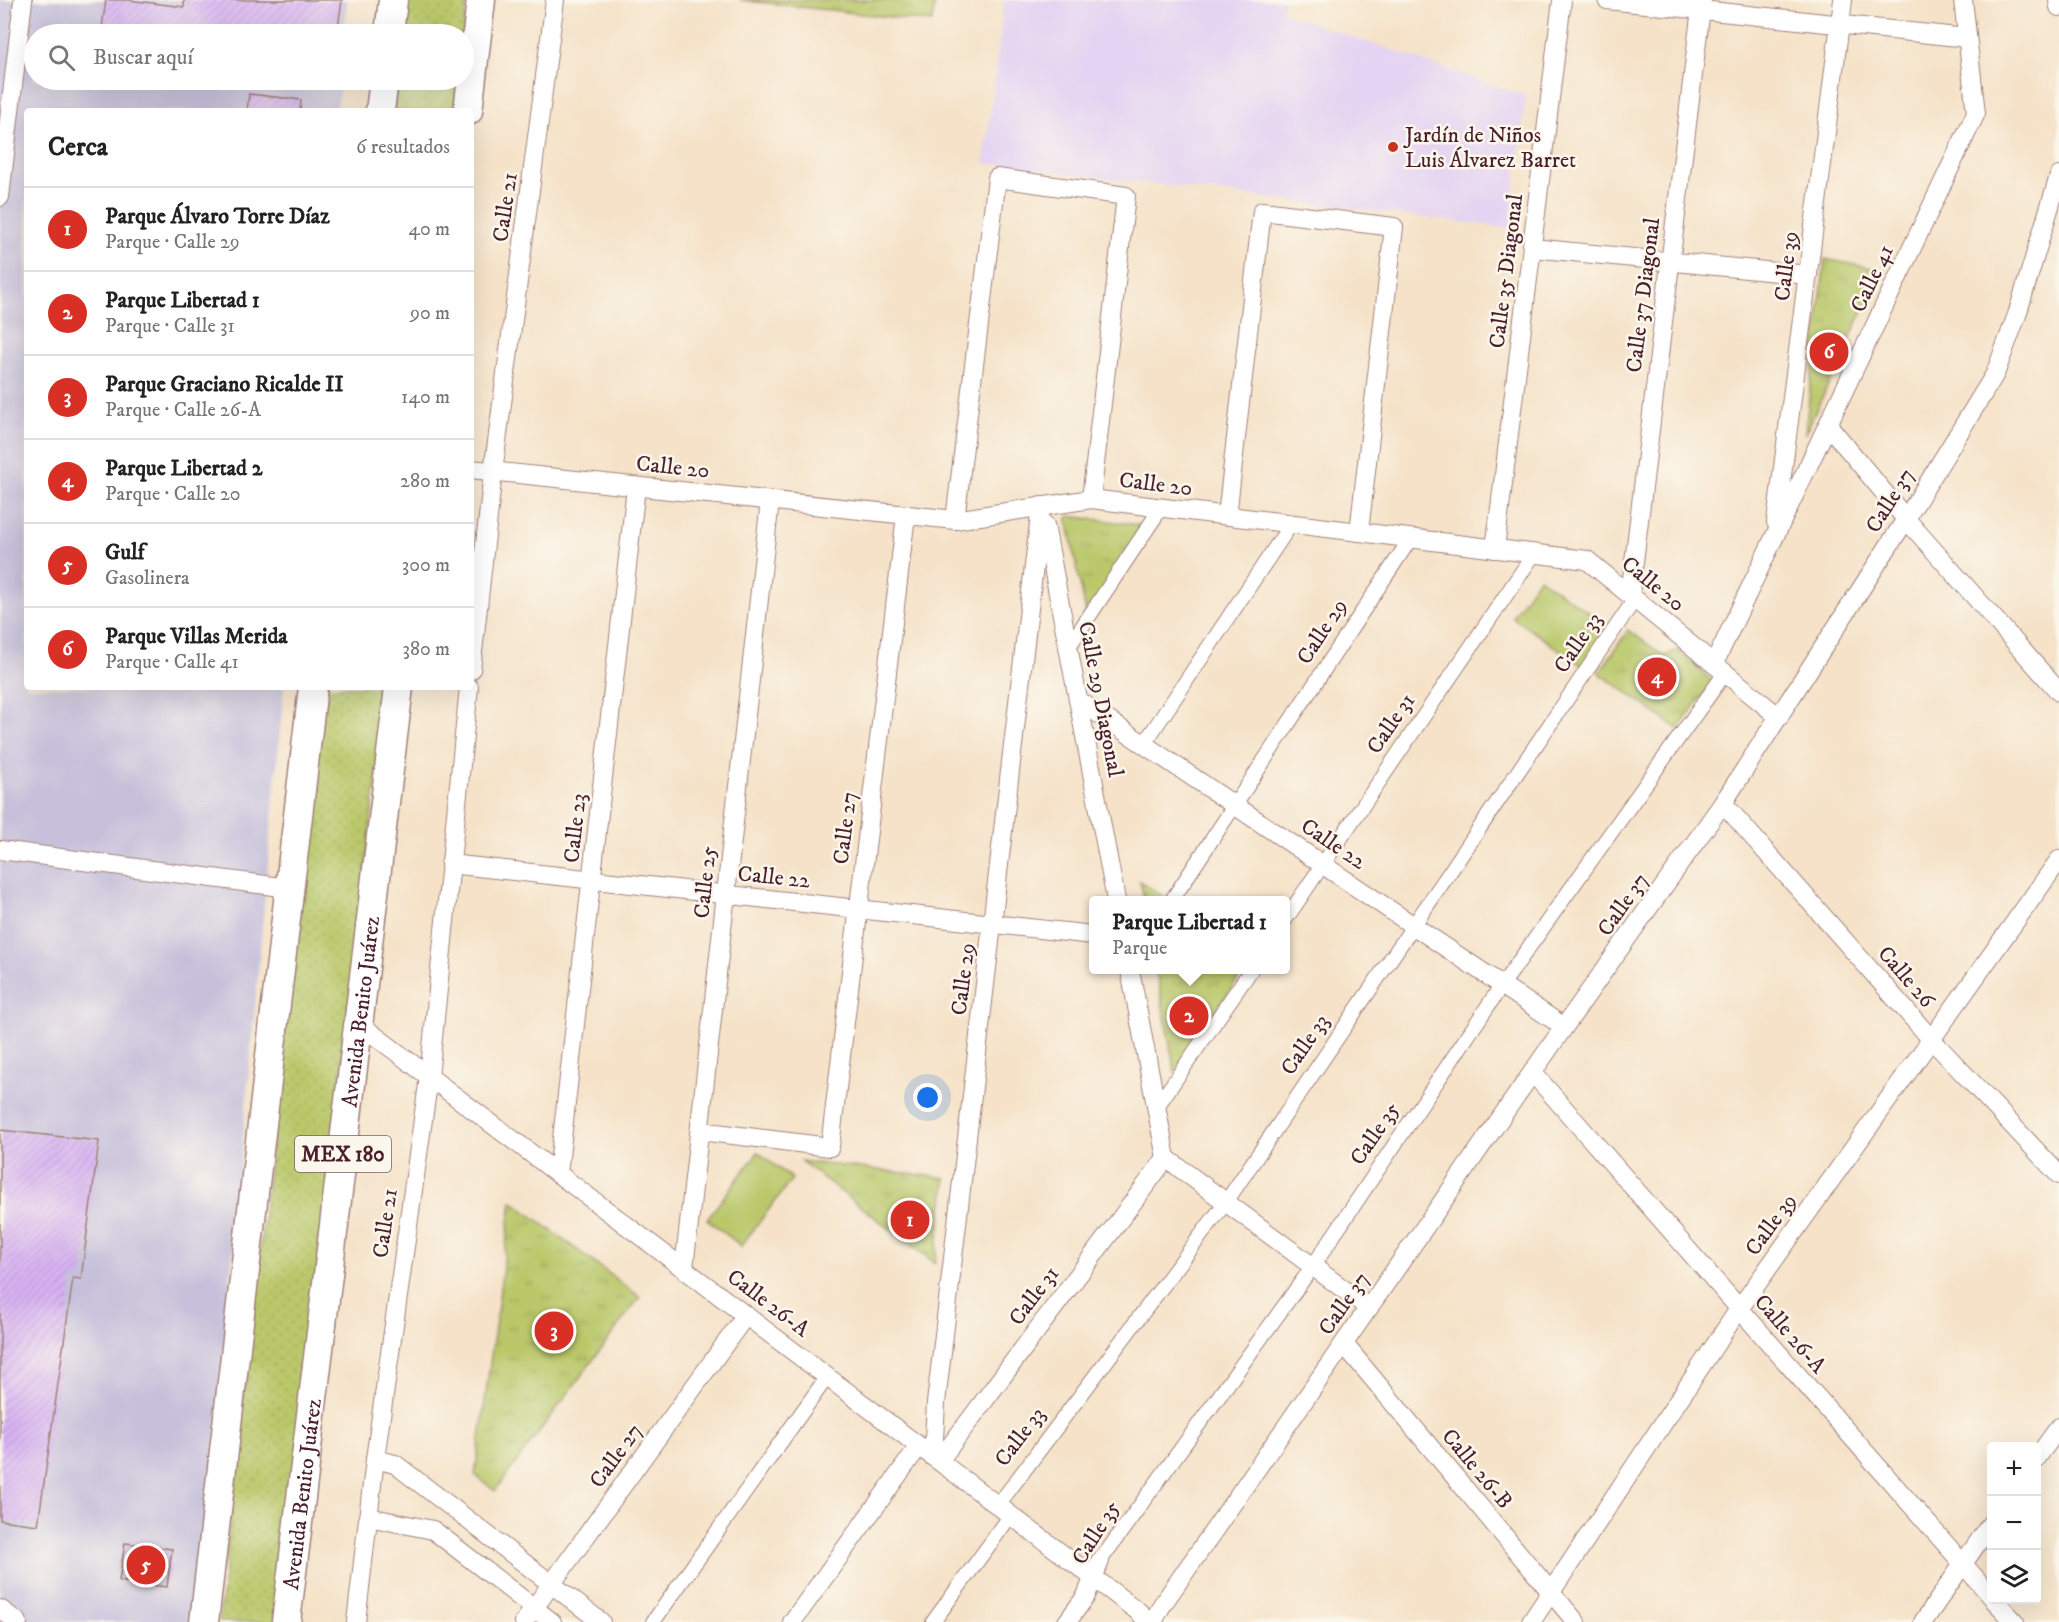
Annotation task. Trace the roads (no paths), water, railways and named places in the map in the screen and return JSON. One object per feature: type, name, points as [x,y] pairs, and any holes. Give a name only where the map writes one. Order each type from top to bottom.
[{"type":"main road","points":[[390,24],[393,0]]},
{"type":"main road","points":[[474,60],[481,0]]},
{"type":"main road","points":[[380,108],[383,90]]},
{"type":"main road","points":[[468,108],[470,90]]},
{"type":"main road","points":[[204,1622],[313,690]]},
{"type":"main road","name":"Avenida Benito Juárez","points":[[286,1622],[399,690]]},
{"type":"street","points":[[0,197],[23,0]]},
{"type":"street","name":"Calle 21","points":[[474,643],[493,472],[555,0]]},
{"type":"street","name":"Calle 35 Diagonal","points":[[1495,549],[1562,0]]},
{"type":"street","points":[[1607,0],[1701,5],[1840,25],[1967,38]]},
{"type":"street","name":"Calle 39","points":[[1774,538],[1843,0]]},
{"type":"street","name":"Calle 41","points":[[1719,668],[1774,538],[1976,113],[1963,0]]},
{"type":"street","points":[[2058,0],[2059,7]]},
{"type":"street","name":"Calle 37 Diagonal","points":[[1633,597],[1701,5]]},
{"type":"street","name":"Calle 37","points":[[1153,1622],[1162,1605],[1564,1027],[1723,803],[1906,519],[1995,374],[2017,315],[2059,176]]},
{"type":"street","points":[[954,520],[997,178],[1126,196],[1091,499]]},
{"type":"street","points":[[1227,516],[1262,211],[1394,227],[1359,532]]},
{"type":"street","points":[[1532,248],[1808,275]]},
{"type":"street","points":[[1828,425],[1906,519],[2059,692]]},
{"type":"street","name":"Calle 20","points":[[474,470],[954,520],[1091,499],[1587,560],[1779,717]]},
{"type":"street","name":"Calle 23","points":[[558,1174],[636,487]]},
{"type":"street","name":"Calle 25","points":[[684,1268],[770,501]]},
{"type":"street","name":"Calle 29 Diagonal","points":[[1041,506],[1115,896]]},
{"type":"street","name":"Calle 29","points":[[930,1455],[1041,506]]},
{"type":"street","points":[[1068,648],[1161,508]]},
{"type":"street","name":"Calle 27","points":[[700,1131],[830,1147],[906,515]]},
{"type":"street","points":[[1144,744],[1291,524]]},
{"type":"street","name":"Calle 29","points":[[1175,896],[1411,538]]},
{"type":"street","name":"Calle 31","points":[[1290,913],[1534,554]]},
{"type":"street","name":"Calle 33","points":[[933,1622],[1004,1510],[1226,1202],[1633,597]]},
{"type":"street","name":"Calle 35","points":[[1067,1622],[1086,1596],[1101,1561],[1313,1266],[1719,668]]},
{"type":"street","name":"Calle 21","points":[[356,1622],[375,1459],[429,1077],[469,690]]},
{"type":"street","name":"Calle 22","points":[[1078,700],[1564,1027]]},
{"type":"street","name":"Calle 26","points":[[1723,803],[1932,1041],[2059,1175]]},
{"type":"street","points":[[0,850],[289,888]]},
{"type":"street","name":"Calle 39","points":[[1531,1622],[1739,1309],[2059,861]]},
{"type":"street","name":"Calle 22","points":[[450,864],[1089,935]]},
{"type":"street","points":[[1131,974],[1166,1158],[1369,1308]]},
{"type":"street","points":[[1156,1108],[1248,974]]},
{"type":"street","name":"Calle 26-A","points":[[358,1023],[1139,1612],[1148,1622]]},
{"type":"street","name":"Calle 26-A","points":[[1533,1073],[1987,1591]]},
{"type":"street","name":"Calle 31","points":[[792,1622],[930,1455],[1166,1158]]},
{"type":"street","name":"Calle 27","points":[[529,1615],[746,1315]]},
{"type":"street","name":"Calle 26-B","points":[[1344,1344],[1575,1622]]},
{"type":"street","points":[[653,1622],[827,1377]]},
{"type":"street","points":[[2041,1453],[2059,1427]]},
{"type":"street","points":[[375,1459],[395,1464],[602,1622]]},
{"type":"street","points":[[368,1517],[433,1530],[529,1615],[552,1622]]},
{"type":"street","points":[[1923,1622],[1987,1529]]},
{"type":"street","name":"Calle 26-A","points":[[1998,1604],[2015,1622]]},
{"type":"street","points":[[0,1609],[18,1622]]},
{"type":"place","name":"Jardín de Niños Luis Álvarez Barret","points":[[1393,147]]},
{"type":"place","name":"Parque Villas Merida","points":[[1829,352]]},
{"type":"place","name":"Parque Libertad 2","points":[[1657,677]]},
{"type":"place","name":"Parque Libertad 1","points":[[1189,1016]]},
{"type":"place","name":"Parque Álvaro Torre Díaz","points":[[910,1220]]},
{"type":"place","name":"Parque Graciano Ricalde II","points":[[554,1331]]},
{"type":"place","name":"Gulf","points":[[146,1565]]}]
